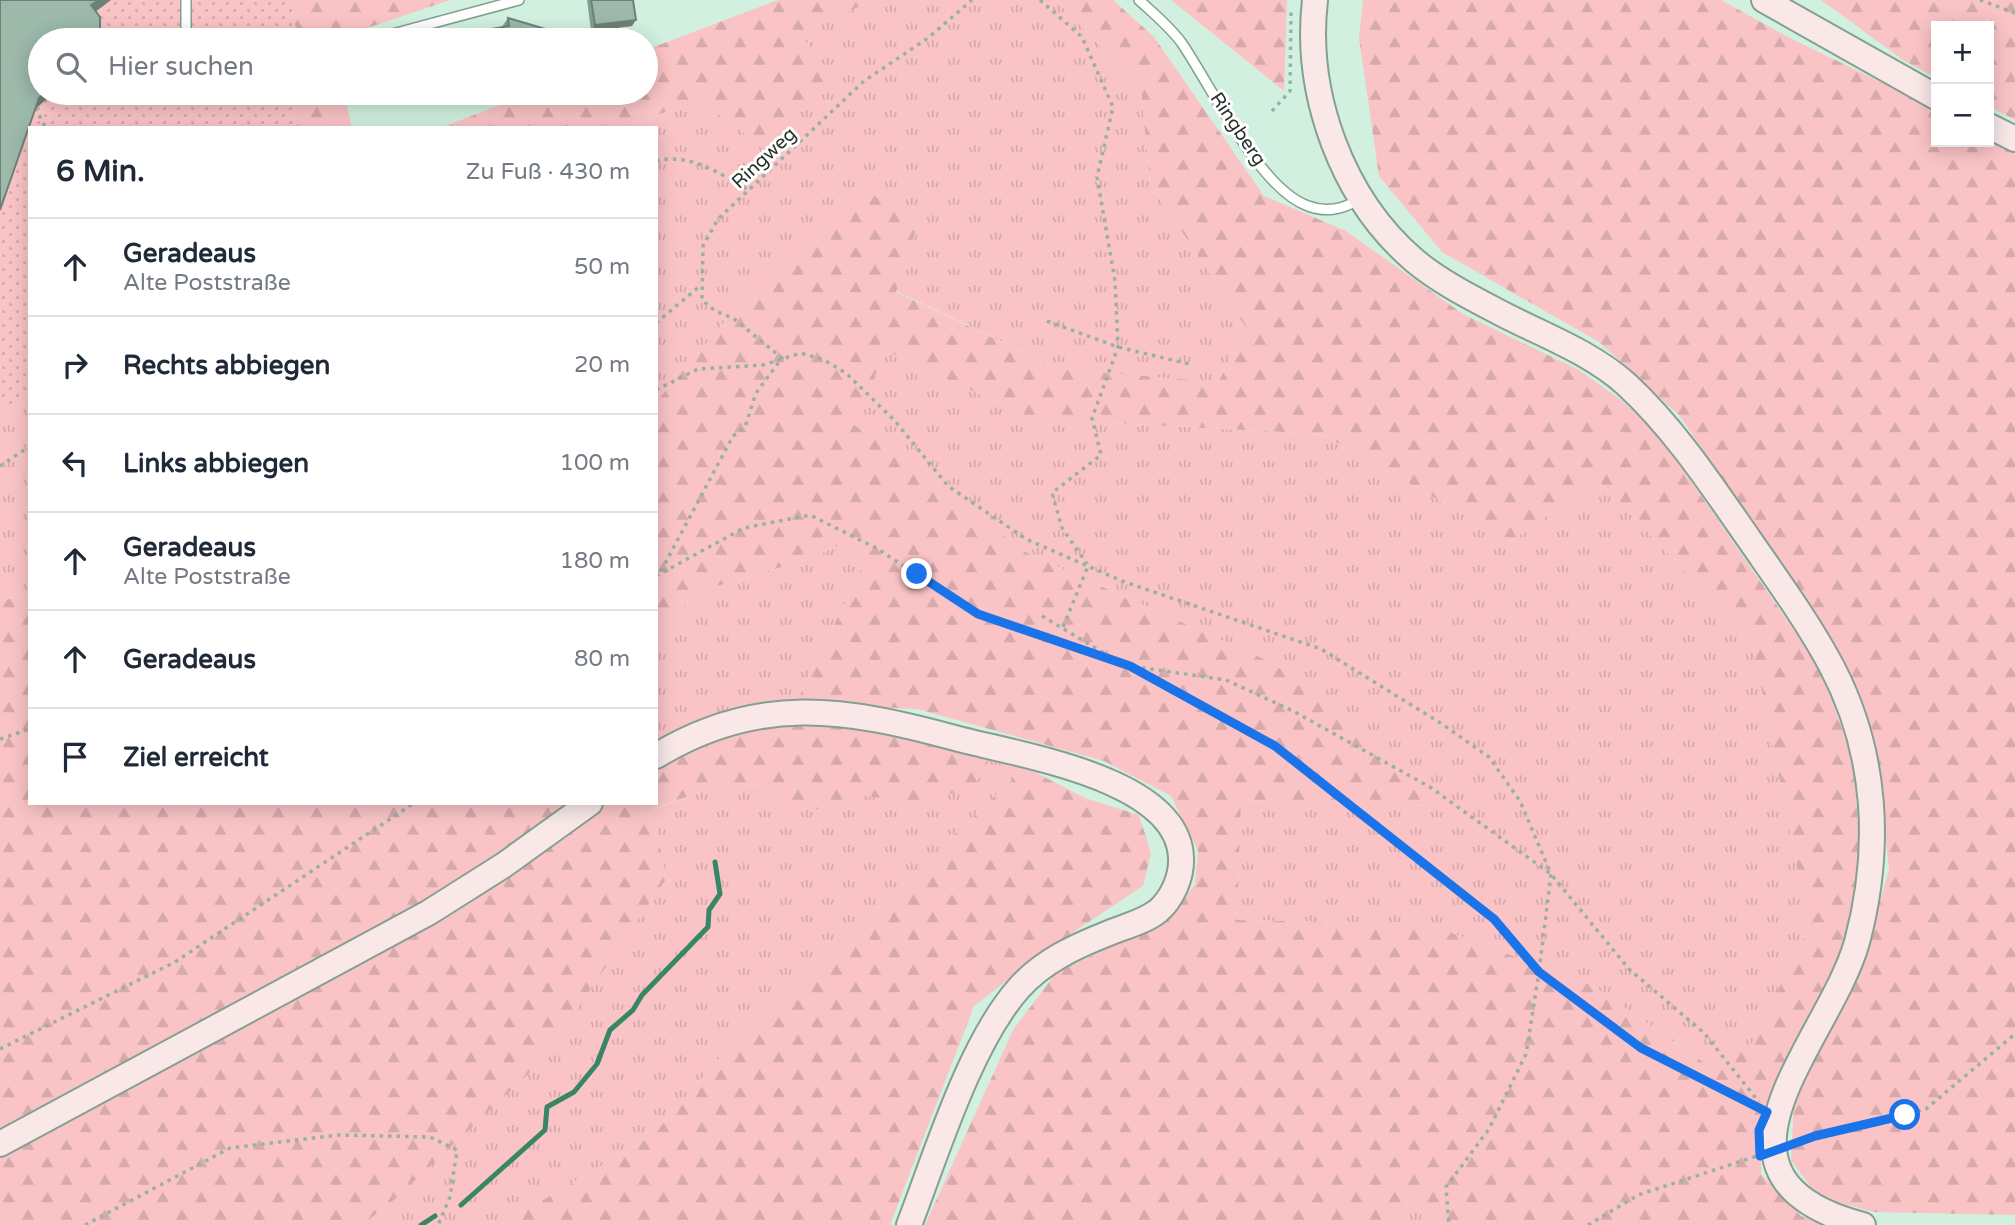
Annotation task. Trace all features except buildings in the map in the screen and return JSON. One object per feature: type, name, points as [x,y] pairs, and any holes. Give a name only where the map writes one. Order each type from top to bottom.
[{"type":"main road","points":[[1315,0],[1313,54],[1322,105],[1349,178],[1397,244],[1417,262],[1491,309],[1594,361],[1640,397],[1724,503],[1816,637],[1837,677],[1869,786],[1873,866],[1847,970],[1776,1113],[1775,1152],[1783,1176],[1808,1204],[1822,1213],[1863,1225]]},
{"type":"main road","points":[[1765,0],[1931,94]]},
{"type":"main road","points":[[1994,128],[2015,139]]},
{"type":"main road","points":[[658,755],[699,732],[751,717],[800,711],[847,713],[901,723],[1075,769],[1147,801],[1164,815],[1176,831],[1181,864],[1177,883],[1159,910],[1142,921],[1077,946],[1033,973],[999,1015],[962,1089],[909,1225]]},
{"type":"main road","points":[[0,1144],[428,913],[505,865],[587,805]]},
{"type":"lane","points":[[186,0],[186,28]]},
{"type":"lane","points":[[415,28],[519,0]]},
{"type":"lane","name":"Ringberg","points":[[1139,0],[1179,40],[1243,141],[1285,191],[1307,206],[1320,209],[1345,207],[1362,198]]},
{"type":"path","name":"Ringweg","points":[[701,285],[703,246],[718,219],[864,82],[928,38],[972,0]]},
{"type":"path","points":[[1040,0],[1082,37],[1113,107],[1097,177],[1115,281],[1118,347],[1092,418],[1101,455],[1052,493],[1062,528],[1088,566]]},
{"type":"path","points":[[1980,0],[2015,13]]},
{"type":"path","points":[[1272,111],[1290,91],[1289,30],[1292,10]]},
{"type":"path","points":[[35,108],[45,126]]},
{"type":"path","points":[[658,160],[668,157],[700,163],[750,191]]},
{"type":"path","points":[[658,321],[701,285]]},
{"type":"path","points":[[701,285],[702,300],[715,311],[733,318],[782,358]]},
{"type":"path","points":[[1047,321],[1118,347],[1189,364]]},
{"type":"path","points":[[658,389],[698,369],[763,365],[801,353],[824,360],[846,373],[895,421],[948,486],[1026,539],[1122,582],[1321,649],[1442,724],[1489,757],[1520,802],[1551,874],[1526,1054],[1489,1129],[1446,1187],[1449,1225]]},
{"type":"path","points":[[658,574],[733,436],[745,427],[756,393],[782,358]]},
{"type":"path","points":[[0,466],[28,447]]},
{"type":"path","points":[[658,574],[744,528],[810,515],[876,548],[978,614],[1130,666],[1226,680],[1293,710],[1430,787],[1551,874],[1629,969],[1704,1033],[1767,1112],[1641,1048],[1539,972],[1494,919],[1275,746],[1130,666],[1090,647],[1063,627],[1042,616]]},
{"type":"path","points":[[1063,627],[1088,566]]},
{"type":"path","points":[[0,738],[28,730]]},
{"type":"path","points":[[0,1049],[175,962],[411,805]]},
{"type":"path","points":[[1588,1225],[1638,1195],[1775,1152],[1815,1136],[1926,1109],[2015,1034]]},
{"type":"path","points":[[85,1225],[230,1148],[339,1136],[430,1137],[457,1150],[450,1197],[438,1225]]},
{"type":"green space","points":[[0,0],[290,0],[296,28],[28,28],[28,105],[296,105],[295,126],[28,126],[28,399],[0,408]]},
{"type":"green space","points":[[290,0],[450,0],[367,28],[296,28]]},
{"type":"green space","points":[[778,0],[874,0],[800,33],[831,75],[767,150],[701,102],[619,126],[445,126],[500,105],[658,105],[658,45]]},
{"type":"green space","points":[[874,0],[1056,0],[1141,88],[1150,184],[1247,329],[1217,383],[1059,369],[896,291],[919,221],[750,292],[658,400],[658,126],[619,126],[701,102],[768,150],[799,33]]},
{"type":"green space","points":[[1056,0],[1113,0],[1154,37],[1264,196],[1346,231],[1463,314],[1579,370],[1621,400],[1660,436],[1822,671],[1853,760],[1862,872],[1843,955],[1773,1094],[1761,1137],[1761,1174],[1801,1216],[1828,1225],[1444,1225],[1414,1200],[1383,1225],[925,1225],[1013,1030],[1056,973],[1169,919],[1195,884],[1198,851],[1171,796],[1104,761],[917,709],[796,703],[861,569],[844,543],[806,560],[703,590],[658,629],[658,400],[750,292],[866,191],[919,221],[896,292],[1059,369],[1218,382],[1247,329],[1150,184],[1141,88]],"holes":[[[888,352],[1033,419],[1322,434],[1511,541],[1598,480],[1752,641],[1809,928],[1749,1049],[1706,1064],[1593,986],[1428,924],[1237,920],[1241,800],[1433,806],[1275,664],[1029,554],[849,421]]]},
{"type":"green space","points":[[1171,0],[1287,0],[1284,91]]},
{"type":"green space","points":[[1363,0],[1721,0],[1786,36],[1931,107],[1931,147],[1994,147],[1994,136],[2015,146],[2015,1215],[1874,1212],[1818,1197],[1791,1160],[1794,1100],[1864,960],[1889,869],[1878,760],[1845,664],[1680,416],[1599,342],[1442,252],[1379,176],[1359,38]]},
{"type":"green space","points":[[1821,0],[2015,0],[2015,120],[1994,109],[1994,21],[1931,21],[1931,75],[1903,60]]},
{"type":"green space","points":[[296,105],[347,105],[352,126],[295,126]]},
{"type":"green space","points":[[888,352],[1033,419],[1322,434],[1511,541],[1598,480],[1752,641],[1809,928],[1749,1050],[1706,1064],[1593,986],[1428,924],[1237,920],[1241,800],[1431,806],[1275,664],[1029,554],[848,421]]},
{"type":"green space","points":[[28,399],[28,595],[0,601],[0,408]]},
{"type":"green space","points":[[844,543],[861,569],[796,703],[658,746],[658,629],[703,590],[806,560]]},
{"type":"green space","points":[[28,595],[28,805],[571,805],[437,895],[0,1128],[0,601]]},
{"type":"green space","points":[[846,723],[991,756],[975,786],[923,802],[853,795],[830,811],[784,805],[771,785],[722,784],[653,809],[666,879],[539,1064],[394,1200],[362,1225],[0,1225],[0,1154],[215,1043],[449,916],[605,805],[658,805],[658,767],[680,754],[748,730]]},
{"type":"green space","points":[[991,756],[1025,767],[791,991],[751,1021],[653,1135],[501,1225],[362,1225],[394,1200],[606,964],[666,879],[652,810],[722,784],[771,785],[923,802]]},
{"type":"green space","points":[[1025,767],[1085,798],[1139,815],[1151,853],[1143,886],[1045,951],[974,1006],[890,1225],[501,1225],[653,1135],[751,1021],[791,991]]},
{"type":"green space","points":[[1414,1200],[1444,1225],[1383,1225]]},
{"type":"waterway","points":[[461,1205],[545,1130],[547,1107],[574,1092],[597,1064],[610,1030],[633,1010],[642,995],[708,927],[709,910],[720,894],[715,862]]},
{"type":"waterway","points":[[421,1225],[435,1216]]},
{"type":"route","points":[[917,574],[978,614],[1130,666],[1275,746],[1494,919],[1539,972],[1641,1048],[1767,1112],[1759,1130],[1760,1156],[1815,1136],[1905,1115]]}]
